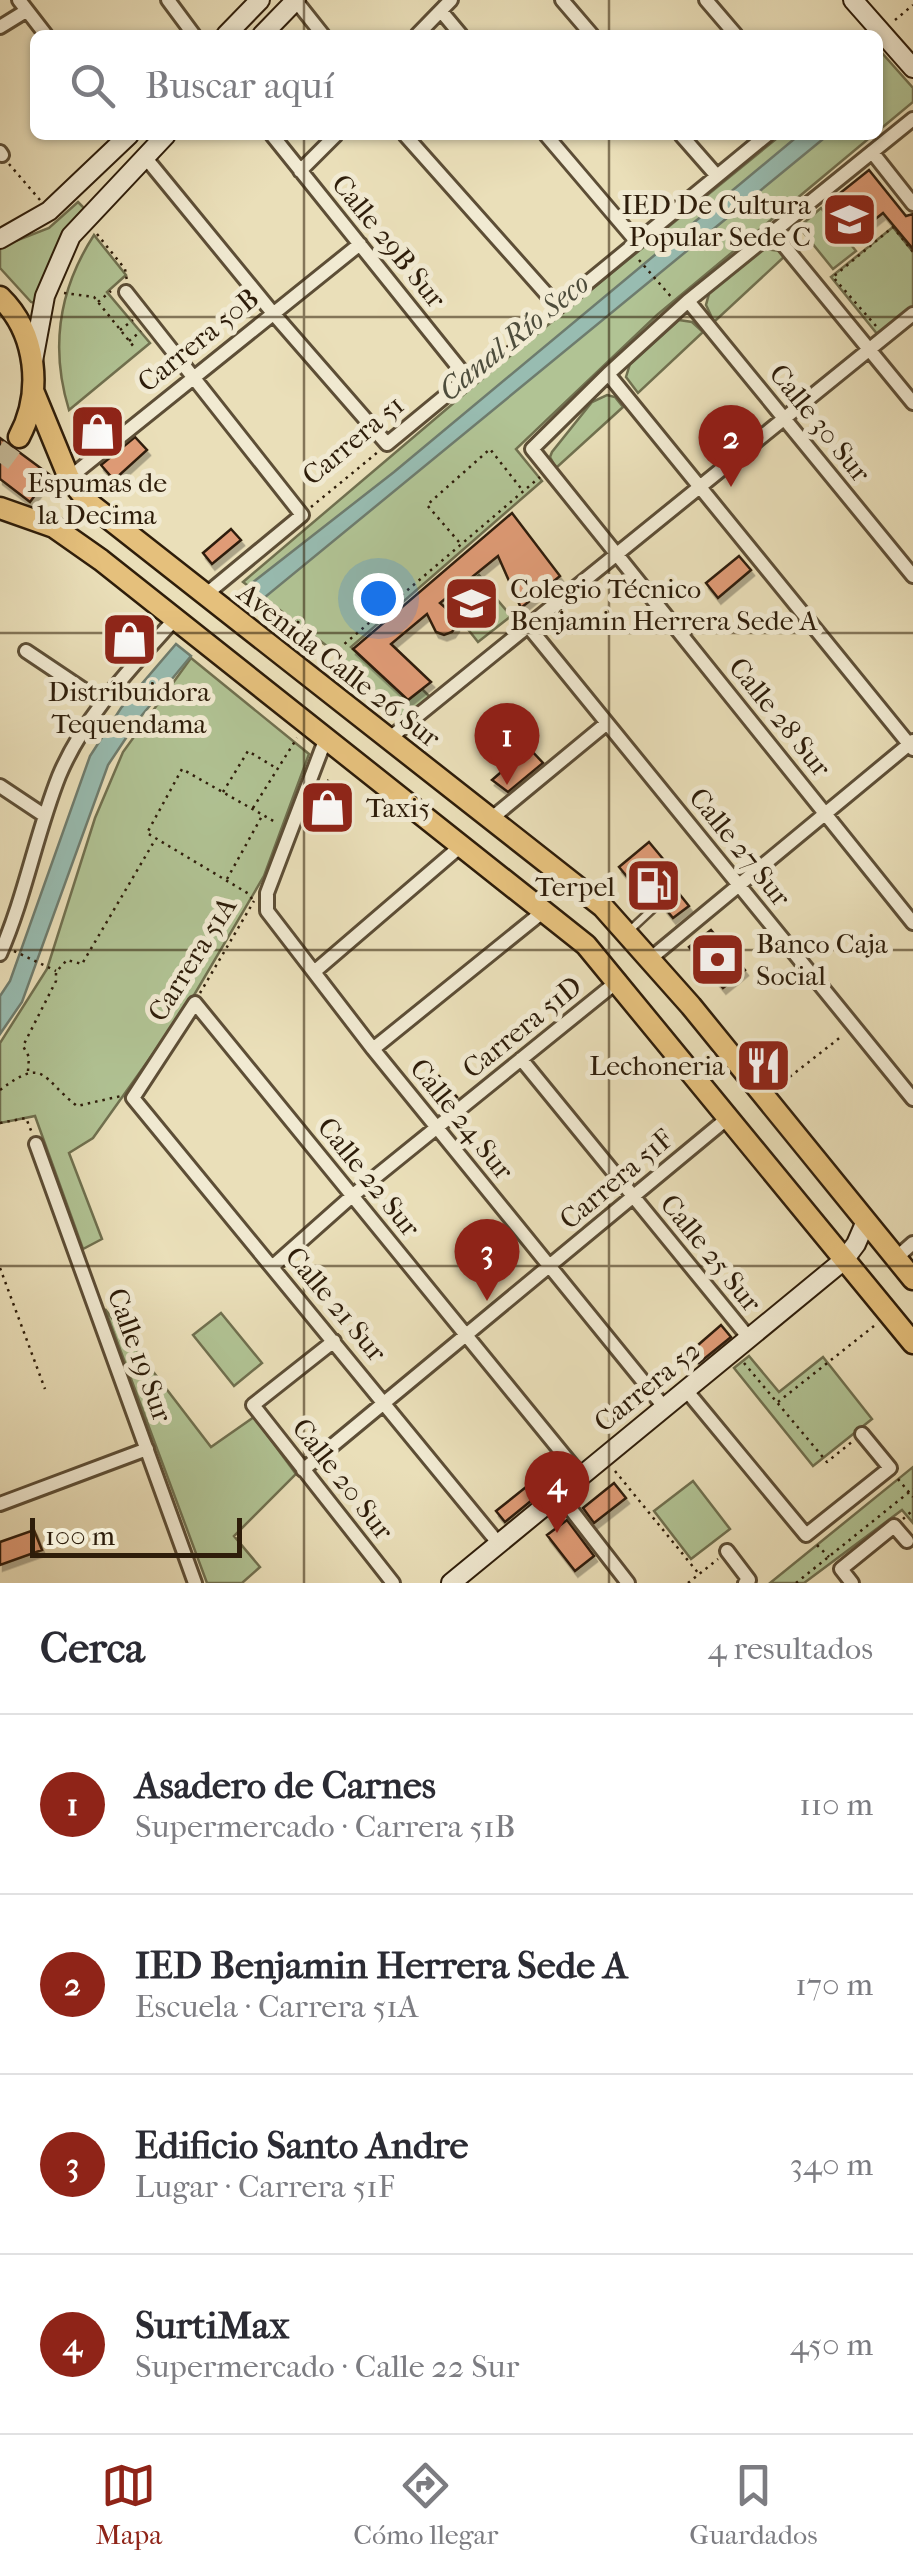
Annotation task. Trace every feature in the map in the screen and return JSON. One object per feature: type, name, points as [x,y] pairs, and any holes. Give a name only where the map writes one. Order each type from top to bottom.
[{"type":"main road","points":[[0,297],[24,332],[33,362],[34,393],[19,437]]},
{"type":"main road","name":"Avenida Calle 26 Sur","points":[[34,393],[69,478],[102,515],[492,818],[590,896],[628,932],[913,1279]]},
{"type":"main road","points":[[0,508],[54,527],[586,944],[913,1343]]},
{"type":"street","points":[[168,0],[190,30]]},
{"type":"street","points":[[231,30],[260,0]]},
{"type":"street","points":[[267,30],[296,0],[319,30]]},
{"type":"street","points":[[562,0],[588,30]]},
{"type":"street","points":[[706,0],[732,30]]},
{"type":"street","points":[[853,0],[879,30]]},
{"type":"street","points":[[0,28],[22,5],[42,30]]},
{"type":"street","points":[[422,30],[446,5],[458,30]]},
{"type":"street","points":[[883,34],[913,68]]},
{"type":"street","points":[[651,958],[912,745],[608,374],[688,301],[913,119]]},
{"type":"street","points":[[0,239],[49,212],[123,140]]},
{"type":"street","points":[[33,362],[45,296],[61,253],[84,219],[161,140]]},
{"type":"street","name":"Calle 29B Sur","points":[[276,140],[467,378]]},
{"type":"street","points":[[300,171],[331,140]]},
{"type":"street","points":[[409,140],[558,307],[761,140]]},
{"type":"street","points":[[550,140],[637,242]]},
{"type":"street","points":[[685,140],[717,176]]},
{"type":"street","points":[[872,152],[913,204]]},
{"type":"street","points":[[145,156],[272,312],[387,444]]},
{"type":"street","points":[[772,231],[913,403]]},
{"type":"street","name":"Carrera 50B","points":[[69,478],[360,244]]},
{"type":"street","points":[[126,292],[302,515]]},
{"type":"street","name":"Calle 30 Sur","points":[[688,301],[913,576]]},
{"type":"street","points":[[390,738],[913,314]]},
{"type":"street","name":"Calle 28 Sur","points":[[608,374],[532,450],[913,923]]},
{"type":"street","name":"Carrera 51","points":[[387,444],[467,378]]},
{"type":"street","name":"Carrera 51","points":[[204,596],[302,515]]},
{"type":"street","points":[[0,954],[45,816],[76,742],[102,702],[174,620]]},
{"type":"street","name":"Calle 27 Sur","points":[[528,626],[913,1099]]},
{"type":"street","points":[[26,650],[102,702]]},
{"type":"street","points":[[492,818],[608,723]]},
{"type":"street","name":"Carrera 51A","points":[[259,903],[326,738]]},
{"type":"street","points":[[0,786],[45,816]]},
{"type":"street","points":[[314,972],[462,846]]},
{"type":"street","name":"Calle 24 Sur","points":[[259,903],[664,1408]]},
{"type":"street","points":[[373,1049],[545,910]]},
{"type":"street","name":"Carrera 51D","points":[[272,1267],[352,1196],[619,980]]},
{"type":"street","name":"Carrera 51A","points":[[133,1098],[195,1003]]},
{"type":"street","name":"Calle 22 Sur","points":[[195,1003],[581,1476]]},
{"type":"street","name":"Calle 25 Sur","points":[[521,1059],[633,1197],[741,1344]]},
{"type":"street","name":"Calle 21 Sur","points":[[133,1098],[499,1544]]},
{"type":"street","name":"Carrera 51F","points":[[303,1470],[729,1118]]},
{"type":"street","name":"Calle 19 Sur","points":[[36,1144],[196,1583]]},
{"type":"street","name":"Carrera 52","points":[[451,1583],[844,1260],[866,1221]]},
{"type":"street","points":[[896,1258],[913,1243]]},
{"type":"street","name":"Calle 20 Sur","points":[[334,1341],[253,1405],[393,1583]]},
{"type":"street","points":[[686,1390],[806,1535],[890,1468],[862,1434]]},
{"type":"street","points":[[0,1504],[148,1449]]},
{"type":"street","points":[[559,1494],[628,1583]]},
{"type":"street","points":[[852,1583],[840,1569],[894,1526],[907,1541]]},
{"type":"street","points":[[727,1552],[747,1582]]},
{"type":"lane","points":[[628,932],[660,902]]},
{"type":"lane","points":[[685,909],[695,922]]},
{"type":"path","points":[[883,30],[913,5]]},
{"type":"path","points":[[1,153],[42,202]]},
{"type":"path","points":[[89,226],[126,269],[126,292]]},
{"type":"path","points":[[887,318],[874,328],[833,277],[893,227],[913,252]]},
{"type":"path","points":[[639,261],[665,290]]},
{"type":"path","points":[[58,292],[94,297],[134,346]]},
{"type":"path","points":[[467,378],[558,307]]},
{"type":"path","name":"Carrera 51","points":[[302,515],[387,444]]},
{"type":"path","points":[[460,543],[427,505],[490,449],[524,491]]},
{"type":"path","points":[[309,664],[335,652],[549,470]]},
{"type":"path","points":[[252,809],[300,734]]},
{"type":"path","points":[[223,792],[248,750],[278,768]]},
{"type":"path","points":[[259,903],[147,833],[182,769],[291,831]]},
{"type":"path","points":[[226,880],[263,814]]},
{"type":"path","points":[[28,1071],[29,1056],[23,1044],[56,981],[56,972],[67,960],[82,964],[156,838]]},
{"type":"path","name":"Carrera 51A","points":[[195,1003],[259,903]]},
{"type":"path","points":[[17,953],[56,972]]},
{"type":"path","points":[[765,1096],[854,1026]]},
{"type":"path","points":[[0,1090],[28,1071]]},
{"type":"path","points":[[28,1071],[43,1076],[79,1107],[114,1096],[133,1098]]},
{"type":"path","points":[[0,1122],[26,1118],[36,1144]]},
{"type":"path","points":[[0,1268],[45,1389]]},
{"type":"path","points":[[778,1402],[879,1322]]},
{"type":"path","points":[[741,1344],[778,1402],[827,1462],[862,1434]]},
{"type":"path","points":[[604,1457],[699,1574]]},
{"type":"path","points":[[890,1468],[913,1497]]},
{"type":"path","points":[[796,1583],[911,1491]]},
{"type":"path","points":[[806,1535],[829,1558]]},
{"type":"path","points":[[688,1583],[727,1552]]},
{"type":"green space","points":[[883,54],[913,88],[913,102],[883,127]]},
{"type":"green space","points":[[775,140],[867,140],[657,315],[516,449],[542,481],[351,647],[408,700],[422,689],[431,698],[409,717],[398,715],[342,664],[340,656],[243,582],[489,373]]},
{"type":"green space","points":[[78,202],[84,208],[61,237],[35,303],[31,302],[0,268],[0,247],[49,228]]},
{"type":"green space","points":[[821,208],[856,251],[833,269],[799,227]]},
{"type":"green space","points":[[893,227],[913,252],[913,307],[878,335],[831,277]]},
{"type":"green space","points":[[94,235],[126,275],[107,292],[150,343],[69,410],[60,364],[61,319],[73,276]]},
{"type":"green space","points":[[765,249],[780,251],[785,256],[714,322],[706,305],[710,290]]},
{"type":"green space","points":[[679,320],[692,322],[703,332],[638,393],[626,377],[630,364]]},
{"type":"green space","points":[[607,395],[615,397],[623,407],[556,468],[550,457],[552,452],[592,402]]},
{"type":"green space","points":[[479,575],[495,594],[462,620],[447,602]]},
{"type":"green space","points":[[495,597],[511,616],[478,642],[463,623]]},
{"type":"green space","points":[[191,658],[309,754],[264,876],[190,1002],[93,1138],[69,1153],[102,1239],[83,1249],[35,1116],[0,1123],[0,1043],[47,969],[95,818],[123,752]]},
{"type":"green space","points":[[105,1309],[211,1447],[254,1417],[296,1474],[234,1536],[260,1567],[242,1583],[207,1583]]},
{"type":"green space","points":[[221,1313],[262,1363],[234,1386],[193,1335]]},
{"type":"green space","points":[[749,1356],[779,1392],[823,1357],[872,1419],[813,1466],[734,1368]]},
{"type":"green space","points":[[913,1467],[913,1523],[902,1510],[804,1583],[770,1583]]},
{"type":"green space","points":[[693,1481],[730,1529],[691,1559],[654,1511]]},
{"type":"water","points":[[793,140],[822,140],[264,598],[248,586],[394,472]]},
{"type":"water","points":[[176,644],[191,656],[138,720],[108,765],[22,1002],[0,1034],[0,996],[10,981],[90,756],[121,708]]},
{"type":"building","points":[[869,170],[906,216],[913,214],[913,249],[883,213],[850,239],[824,206]]},
{"type":"building","points":[[135,437],[147,450],[114,480],[101,465]]},
{"type":"building","points":[[0,438],[50,475],[30,502],[0,479]]},
{"type":"building","points":[[512,513],[560,576],[521,608],[498,556],[440,603],[456,617],[452,632],[436,632],[427,614],[391,644],[431,682],[408,700],[353,649]]},
{"type":"building","points":[[231,529],[241,540],[212,564],[203,553]]},
{"type":"building","points":[[739,556],[751,570],[718,598],[706,583]]},
{"type":"building","name":"Distribuidora Tequendama","points":[[128,623],[146,636],[128,656],[112,644]]},
{"type":"building","points":[[529,748],[543,763],[508,792],[492,780]]},
{"type":"building","name":"Taxi5","points":[[328,781],[347,796],[324,825],[310,819]]},
{"type":"building","points":[[649,842],[664,860],[657,866],[689,906],[673,918],[664,907],[664,897],[656,897],[641,879],[634,885],[619,867]]},
{"type":"building","name":"Banco Caja Social","points":[[711,930],[745,970],[723,988],[689,947]]},
{"type":"building","points":[[439,1076],[457,1097],[442,1110],[424,1089]]},
{"type":"building","points":[[721,1325],[731,1337],[699,1363],[690,1352]]},
{"type":"building","points":[[556,1463],[564,1474],[505,1522],[496,1511]]},
{"type":"building","points":[[614,1483],[626,1498],[594,1523],[583,1508]]},
{"type":"building","points":[[567,1520],[594,1556],[575,1571],[547,1535]]},
{"type":"building","points":[[34,1530],[42,1550],[0,1565],[0,1542]]},
{"type":"tunnel","points":[[0,463],[19,437]]},
{"type":"place","name":"IED De Cultura Popular Sede C","points":[[850,220]]},
{"type":"place","name":"Espumas de la Decima","points":[[97,431]]},
{"type":"place","name":"IED Benjamin Herrera Sede A","points":[[731,487]]},
{"type":"place","name":"Colegio Técnico Benjamin Herrera Sede A","points":[[471,604]]},
{"type":"place","name":"Distribuidora Tequendama","points":[[129,640]]},
{"type":"place","name":"Asadero de Carnes","points":[[507,785]]},
{"type":"place","name":"Taxi5","points":[[327,807]]},
{"type":"place","name":"Terpel","points":[[654,886]]},
{"type":"place","name":"Banco Caja Social","points":[[717,959]]},
{"type":"place","name":"Lechoneria","points":[[764,1065]]},
{"type":"place","name":"Edificio Santo Andre","points":[[487,1301]]},
{"type":"place","name":"SurtiMax","points":[[557,1533]]},
{"type":"water label","name":"Canal Río Seco","points":[[514,337]]}]
